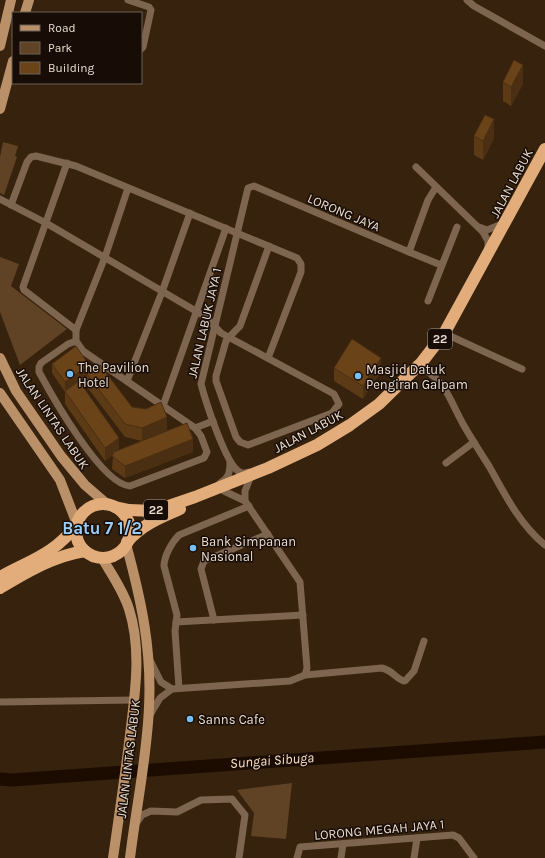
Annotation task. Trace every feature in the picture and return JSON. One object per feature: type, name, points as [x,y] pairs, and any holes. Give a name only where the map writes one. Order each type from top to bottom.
[{"type":"highway","name":"JALAN LABUK","points":[[111,506],[129,510],[154,510],[195,497],[268,468],[317,445],[350,425],[379,404],[412,373],[445,332],[545,149]]},
{"type":"highway","name":"JALAN LABUK","points":[[127,543],[134,533],[147,524],[249,480],[340,438],[362,424],[379,410],[423,368],[448,335],[470,299],[545,160]]},
{"type":"highway","name":"22","points":[[77,524],[80,517],[92,506],[111,506],[122,512],[128,522],[130,534],[127,543],[118,553],[102,558]]},
{"type":"highway","points":[[77,524],[77,538],[85,551],[90,555],[102,558]]},
{"type":"highway","points":[[0,580],[49,552],[67,538],[77,524]]},
{"type":"highway","points":[[0,580],[25,572],[68,554],[85,551]]},
{"type":"main road","points":[[0,46],[12,0]]},
{"type":"main road","points":[[25,12],[29,0]]},
{"type":"main road","points":[[0,109],[12,65]]},
{"type":"main road","name":"JALAN LINTAS LABUK","points":[[0,358],[16,391],[61,456],[84,485],[111,506]]},
{"type":"main road","points":[[0,393],[60,480],[77,524]]},
{"type":"main road","name":"JALAN LINTAS LABUK","points":[[127,543],[144,613],[148,657],[148,719],[130,858]]},
{"type":"main road","name":"JALAN LINTAS LABUK","points":[[102,558],[115,577],[130,610],[136,650],[137,673],[128,752],[113,858]]},
{"type":"street","points":[[128,0],[149,7],[151,10],[142,48]]},
{"type":"street","points":[[467,0],[474,6],[545,46]]},
{"type":"street","points":[[11,205],[27,162],[31,157],[36,156],[67,163],[297,258],[301,264],[301,272],[268,358]]},
{"type":"street","points":[[67,163],[23,287],[24,290],[76,330]]},
{"type":"street","points":[[416,167],[478,227],[488,241],[487,257]]},
{"type":"street","name":"LORONG JAYA","points":[[238,234],[247,190],[249,186],[254,186],[409,252]]},
{"type":"street","points":[[436,187],[428,200],[409,252],[441,265]]},
{"type":"street","points":[[76,341],[68,344],[41,363],[39,372],[56,405],[104,471],[123,485],[130,486],[205,457],[207,452],[195,428],[83,351],[76,341],[76,330],[105,257],[128,188]]},
{"type":"street","points":[[0,199],[46,223],[105,257],[206,318],[218,331],[229,337],[268,358],[334,394],[339,404],[332,413],[252,445],[244,444],[236,437],[216,380],[226,341],[229,337],[240,326],[269,246]]},
{"type":"street","points":[[127,382],[162,292],[190,213]]},
{"type":"street","points":[[478,227],[487,230],[493,229],[502,224],[508,218]]},
{"type":"street","points":[[428,301],[457,226]]},
{"type":"street","points":[[162,406],[226,228]]},
{"type":"street","name":"JALAN LABUK JAYA 1","points":[[230,462],[213,422],[201,384],[214,326],[238,234]]},
{"type":"street","points":[[448,335],[522,368]]},
{"type":"street","points":[[423,368],[437,377],[449,394],[462,422],[500,488],[532,535],[545,545]]},
{"type":"street","points":[[195,428],[213,422]]},
{"type":"street","points":[[446,463],[474,442]]},
{"type":"street","points":[[230,462],[235,469],[242,473],[268,468]]},
{"type":"street","points":[[195,497],[205,490],[224,481],[229,474],[230,462]]},
{"type":"street","points":[[249,480],[245,491],[247,503],[300,582],[307,668],[305,675]]},
{"type":"street","points":[[224,491],[247,503]]},
{"type":"street","points":[[176,688],[175,631],[177,615],[164,566],[165,560],[174,540],[183,532],[247,503]]},
{"type":"street","points":[[214,620],[201,569],[202,564],[204,561],[268,534]]},
{"type":"street","points":[[176,622],[303,615]]},
{"type":"street","points":[[148,657],[161,682],[166,687],[176,688],[290,681],[305,675],[382,668],[390,670],[400,680],[405,681],[414,671],[424,641]]},
{"type":"street","points":[[148,719],[160,698],[176,688]]},
{"type":"street","points":[[0,702],[134,700]]},
{"type":"street","points":[[134,826],[146,812],[177,812],[201,800],[230,798],[234,800],[244,812],[245,818],[239,858]]},
{"type":"street","name":"LORONG MEGAH JAYA 1","points":[[297,858],[299,848],[453,835],[459,838],[474,858]]},
{"type":"street","points":[[414,858],[417,838]]},
{"type":"street","points":[[341,858],[343,844]]},
{"type":"green space","points":[[3,142],[18,146],[15,156],[17,157],[4,195],[0,193],[0,157]]},
{"type":"green space","points":[[0,257],[19,264],[11,286],[67,329],[20,365],[0,312]]},
{"type":"green space","points":[[292,783],[286,839],[251,836],[254,813],[237,790]]},
{"type":"building","points":[[514,60],[523,65],[511,87],[503,82]]},
{"type":"building","points":[[485,115],[494,119],[483,141],[474,136]]},
{"type":"building","points":[[352,339],[381,358],[363,386],[334,368]]},
{"type":"building","points":[[76,346],[89,365],[65,382],[52,364]]},
{"type":"building","points":[[100,365],[132,407],[146,409],[161,402],[167,417],[142,428],[125,424],[87,374]]},
{"type":"building","points":[[79,381],[119,438],[105,448],[65,391]]},
{"type":"building","points":[[187,423],[193,439],[125,466],[112,456],[114,452]]},
{"type":"waterway","name":"Sungai Sibuga","points":[[0,779],[12,780],[545,742]]},
{"type":"place","name":"The Pavilion Hotel","points":[[70,374]]},
{"type":"place","name":"Masjid Datuk Pengiran Galpam","points":[[358,376]]},
{"type":"place","name":"Bank Simpanan Nasional","points":[[193,548]]},
{"type":"place","name":"Sanns Cafe","points":[[190,719]]},
{"type":"district","name":"Batu 7 1/2","points":[[102,528]]}]
